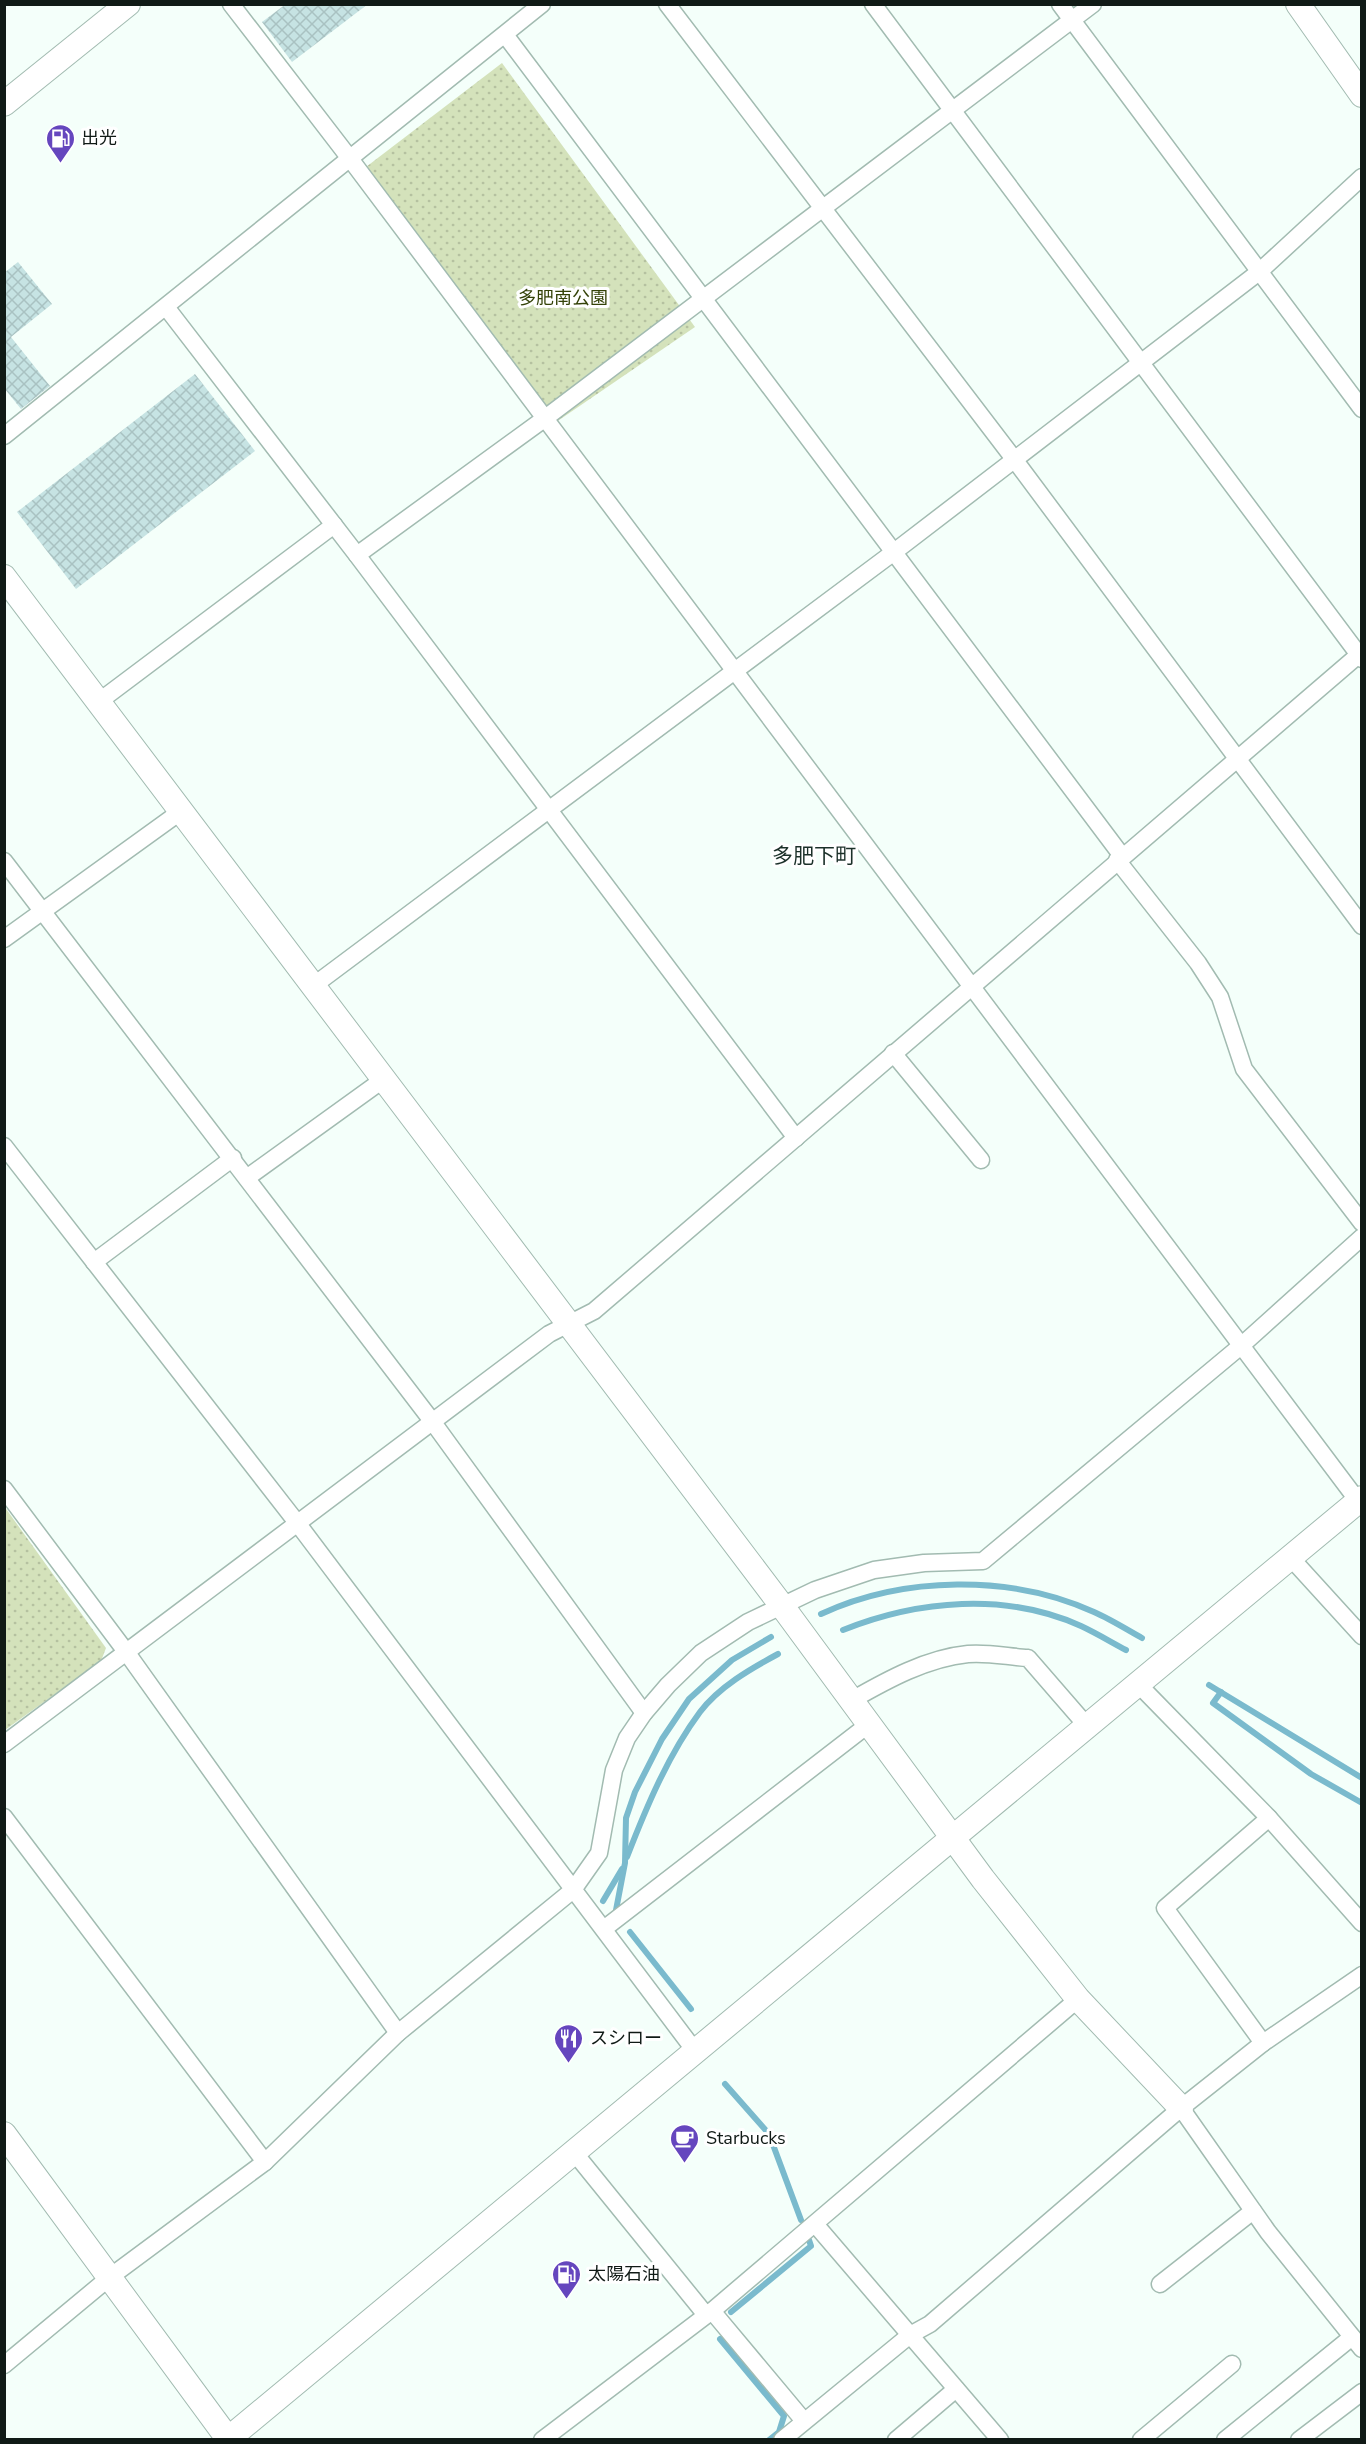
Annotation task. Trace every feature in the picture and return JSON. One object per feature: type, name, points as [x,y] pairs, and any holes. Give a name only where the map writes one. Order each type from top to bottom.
[{"type":"street","points":[[4,104],[128,4]]},
{"type":"street","points":[[4,2134],[228,2439],[1360,1500],[351,160],[231,4]]},
{"type":"street","points":[[4,436],[506,36],[542,4]]},
{"type":"street","points":[[667,4],[1014,459],[1362,926]]},
{"type":"street","points":[[4,1744],[549,1334],[594,1311],[1119,858],[1360,655],[873,4]]},
{"type":"street","points":[[1060,4],[1362,409]]},
{"type":"street","points":[[357,555],[544,419],[821,208],[953,112],[1092,4]]},
{"type":"street","points":[[1298,4],[1362,95]]},
{"type":"street","points":[[506,36],[894,552],[1198,963],[1220,997],[1244,1069],[1362,1223]]},
{"type":"street","points":[[313,986],[894,552],[1259,272],[1362,177]]},
{"type":"street","points":[[166,307],[550,809],[796,1138]]},
{"type":"street","points":[[97,703],[334,525]]},
{"type":"street","points":[[4,578],[570,1323],[852,1700],[952,1838],[1078,1999],[1181,2108],[1253,2211],[1357,2343],[1225,2439]]},
{"type":"street","points":[[4,939],[180,812]]},
{"type":"street","points":[[4,861],[233,1158],[432,1422],[644,1713]]},
{"type":"street","points":[[893,1053],[981,1160]]},
{"type":"street","points":[[248,1178],[384,1079]]},
{"type":"street","points":[[4,1146],[298,1524],[573,1890],[605,1928],[694,2051]]},
{"type":"street","points":[[94,1262],[233,1158]]},
{"type":"street","points":[[4,2365],[110,2277],[265,2162],[398,2033],[573,1890],[599,1853],[614,1770],[627,1738],[644,1713],[702,1653],[748,1622],[815,1590],[874,1570],[924,1563],[983,1561],[1242,1345],[1360,1241]]},
{"type":"street","points":[[4,1489],[127,1653],[398,2033]]},
{"type":"street","points":[[1290,1557],[1362,1636]]},
{"type":"street","points":[[852,1700],[881,1683],[938,1659],[970,1654],[1028,1658],[1087,1726]]},
{"type":"street","points":[[1138,1684],[1269,1818],[1362,1923]]},
{"type":"street","points":[[605,1928],[869,1724]]},
{"type":"street","points":[[4,1817],[265,2162]]},
{"type":"street","points":[[1263,2043],[1165,1908],[1269,1818]]},
{"type":"street","points":[[782,2439],[910,2335],[930,2324],[1181,2108],[1263,2043],[1362,1975]]},
{"type":"street","points":[[542,2439],[709,2313],[1078,1999]]},
{"type":"street","points":[[573,2151],[709,2313],[804,2421]]},
{"type":"street","points":[[1160,2284],[1253,2211]]},
{"type":"street","points":[[815,2224],[1000,2439]]},
{"type":"street","points":[[1140,2439],[1232,2364]]},
{"type":"street","points":[[896,2439],[956,2389]]},
{"type":"street","points":[[1299,2439],[1362,2392]]},
{"type":"green space","name":"多肥南公園","points":[[502,63],[695,327],[546,429],[366,167]]},
{"type":"green space","points":[[4,1506],[106,1648],[101,1661],[5,1730]]},
{"type":"building","points":[[286,4],[368,4],[292,62],[262,22]]},
{"type":"building","points":[[18,262],[52,304],[11,337],[50,386],[21,409],[4,388],[4,273]]},
{"type":"building","points":[[195,374],[255,451],[76,589],[17,512]]},
{"type":"waterway","points":[[821,1614],[853,1601],[887,1592],[957,1584],[993,1586],[1028,1591],[1062,1600],[1100,1615],[1142,1638]]},
{"type":"waterway","points":[[843,1630],[901,1612],[962,1604],[993,1604],[1052,1615],[1081,1626],[1126,1650]]},
{"type":"waterway","points":[[616,1910],[625,1863],[626,1818],[635,1792],[662,1739],[689,1699],[732,1660],[771,1637]]},
{"type":"waterway","points":[[627,1857],[668,1764],[700,1712],[716,1694],[746,1672],[778,1654]]},
{"type":"waterway","points":[[1209,1685],[1362,1778]]},
{"type":"waterway","points":[[1221,1692],[1213,1703],[1311,1774],[1362,1803]]},
{"type":"waterway","points":[[603,1901],[622,1869]]},
{"type":"waterway","points":[[630,1932],[691,2009]]},
{"type":"waterway","points":[[725,2084],[769,2134],[801,2220]]},
{"type":"waterway","points":[[731,2312],[811,2246],[809,2240]]},
{"type":"waterway","points":[[720,2339],[784,2416],[779,2432],[769,2440]]},
{"type":"place","name":"出光","points":[[60,164]]},
{"type":"place","name":"スシロー","points":[[569,2064]]},
{"type":"place","name":"Starbucks","points":[[685,2164]]},
{"type":"place","name":"太陽石油","points":[[567,2300]]},
{"type":"district","name":"多肥下町","points":[[814,856]]}]
